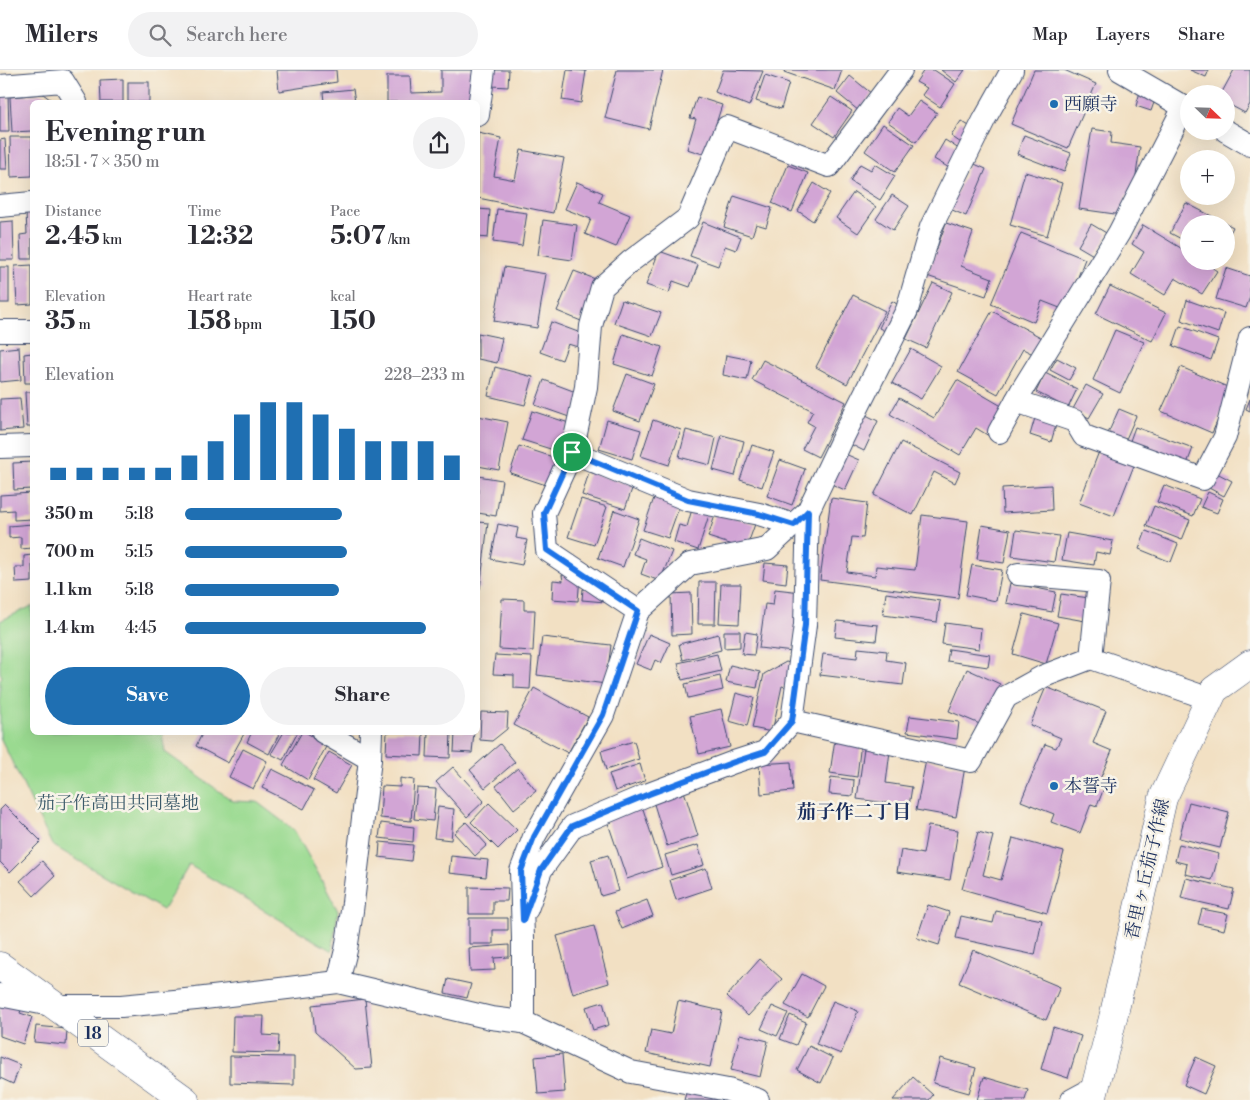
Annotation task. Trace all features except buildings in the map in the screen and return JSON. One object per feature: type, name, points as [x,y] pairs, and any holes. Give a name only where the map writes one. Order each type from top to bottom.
[{"type":"street","points":[[480,100],[484,70]]},
{"type":"street","points":[[638,611],[547,550],[544,513],[572,452],[586,387],[591,326],[602,287],[631,261],[688,218],[727,126],[830,166],[901,70]]},
{"type":"street","points":[[523,1022],[521,871],[534,837],[603,715],[638,611],[690,564],[767,549],[801,518],[907,310],[931,227],[984,120],[1012,70]]},
{"type":"street","points":[[1120,70],[1180,105]]},
{"type":"street","points":[[0,86],[62,76],[75,100]]},
{"type":"street","points":[[999,432],[1119,233],[1180,119]]},
{"type":"street","points":[[1235,136],[1250,145]]},
{"type":"street","points":[[0,206],[30,203]]},
{"type":"street","points":[[0,332],[30,331]]},
{"type":"street","points":[[1016,401],[1075,422],[1084,436],[1203,479],[1225,437],[1250,338]]},
{"type":"street","points":[[0,448],[30,446]]},
{"type":"street","points":[[572,452],[688,500],[759,514],[801,518]]},
{"type":"street","points":[[523,920],[541,870],[572,826],[681,782],[765,752],[792,721],[805,625],[801,518]]},
{"type":"street","points":[[1018,574],[1099,582],[1091,658]]},
{"type":"street","points":[[792,721],[971,761],[1006,697],[1044,676],[1091,658],[1210,699]]},
{"type":"street","name":"香里ヶ丘茄子作線","points":[[1094,1093],[1163,798],[1214,690],[1250,664]]},
{"type":"street","points":[[328,735],[370,760]]},
{"type":"street","points":[[338,982],[346,950],[352,911],[370,760],[371,735]]},
{"type":"street","name":"18","points":[[0,966],[186,1100]]},
{"type":"street","points":[[0,995],[56,1006],[121,1006],[196,1000],[338,982],[491,1018],[523,1022],[631,1072],[728,1090],[758,1100]]},
{"type":"street","points":[[1072,1100],[1094,1093]]},
{"type":"green space","name":"茄子作高田共同墓地","points":[[30,607],[30,735],[162,735],[165,752],[233,801],[257,802],[294,830],[338,911],[332,951],[189,865],[163,910],[52,845],[0,737],[0,679],[2,677],[0,672],[0,621]]},
{"type":"place","name":"西願寺","points":[[1054,104]]},
{"type":"place","name":"本誓寺","points":[[1054,786]]},
{"type":"district","name":"茄子作二丁目","points":[[854,811]]},
{"type":"route","points":[[572,452],[688,500],[759,514],[794,525],[808,511],[805,625],[792,721],[765,752],[649,794],[572,826],[541,870],[523,920],[521,871],[534,837],[603,715],[638,611],[547,550],[544,513],[572,452]]}]
